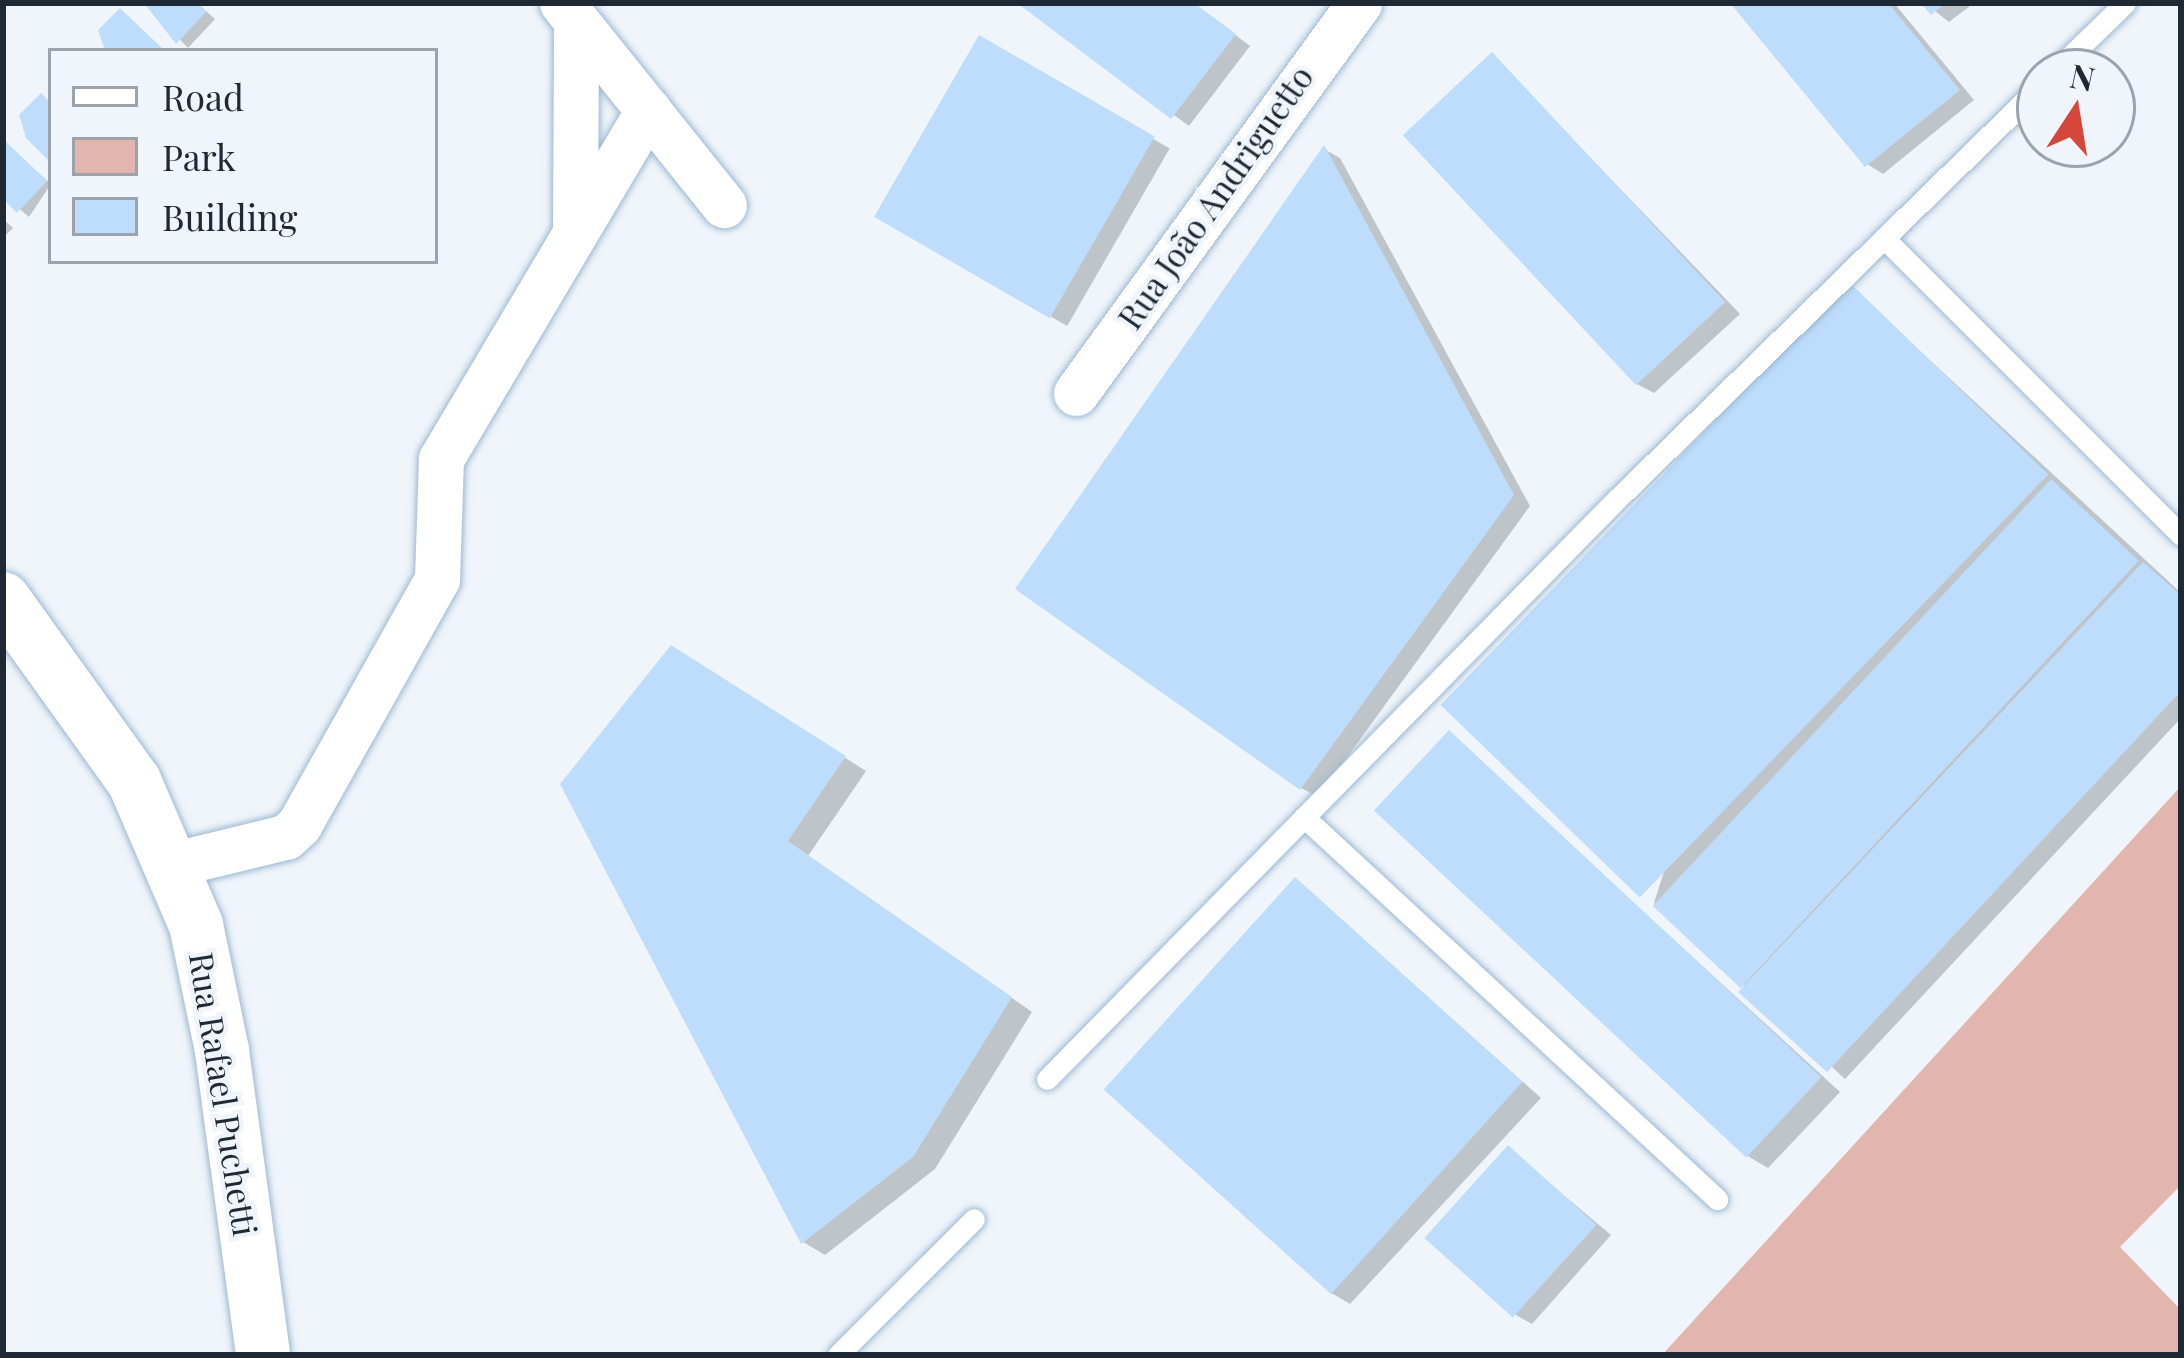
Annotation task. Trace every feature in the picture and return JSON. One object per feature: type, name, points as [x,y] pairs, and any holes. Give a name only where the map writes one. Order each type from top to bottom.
[{"type":"street","name":"Rua João Andriguetto","points":[[1076,393],[1359,3]]},
{"type":"street","points":[[569,12],[724,205]]},
{"type":"street","points":[[569,12],[575,234]]},
{"type":"street","points":[[174,864],[286,837],[299,825],[437,579],[441,459],[648,110]]},
{"type":"street","name":"Rua Rafael Puchetti","points":[[3,599],[134,781],[174,864],[211,983],[263,1355]]},
{"type":"lane","points":[[2079,48],[2126,3]]},
{"type":"lane","points":[[1047,1079],[2016,109]]},
{"type":"lane","points":[[1884,238],[2181,535]]},
{"type":"lane","points":[[1304,817],[1717,1199]]},
{"type":"lane","points":[[838,1355],[974,1219]]},
{"type":"green space","points":[[2181,786],[2181,1185],[2120,1247],[2181,1310],[2181,1355],[1662,1355]]},
{"type":"building","points":[[144,3],[197,3],[206,12],[176,44]]},
{"type":"building","points":[[1017,3],[1194,3],[1236,34],[1171,119]]},
{"type":"building","points":[[1730,3],[1888,3],[1960,90],[1865,167]]},
{"type":"building","points":[[1921,3],[1946,3],[1931,15]]},
{"type":"building","points":[[120,8],[162,48],[104,48],[98,30]]},
{"type":"building","points":[[979,35],[1155,136],[1050,318],[874,217]]},
{"type":"building","points":[[1492,52],[1725,302],[1636,385],[1403,135]]},
{"type":"building","points":[[41,93],[48,100],[48,160],[26,138],[19,115]]},
{"type":"building","points":[[3,139],[47,181],[17,213],[3,199]]},
{"type":"building","points":[[1324,145],[1514,495],[1300,790],[1015,589]]},
{"type":"building","points":[[1849,282],[2048,474],[1640,897],[1441,705]]},
{"type":"building","points":[[2051,479],[2139,561],[1740,988],[1653,906]]},
{"type":"building","points":[[2143,562],[2181,595],[2181,691],[1827,1072],[1738,992]]},
{"type":"building","points":[[671,645],[846,756],[788,841],[1012,997],[913,1157],[801,1244],[560,784]]},
{"type":"building","points":[[1449,730],[1821,1077],[1746,1158],[1374,810]]},
{"type":"building","points":[[1295,877],[1522,1082],[1331,1294],[1104,1090]]},
{"type":"building","points":[[1508,1145],[1596,1225],[1513,1318],[1424,1238]]}]
